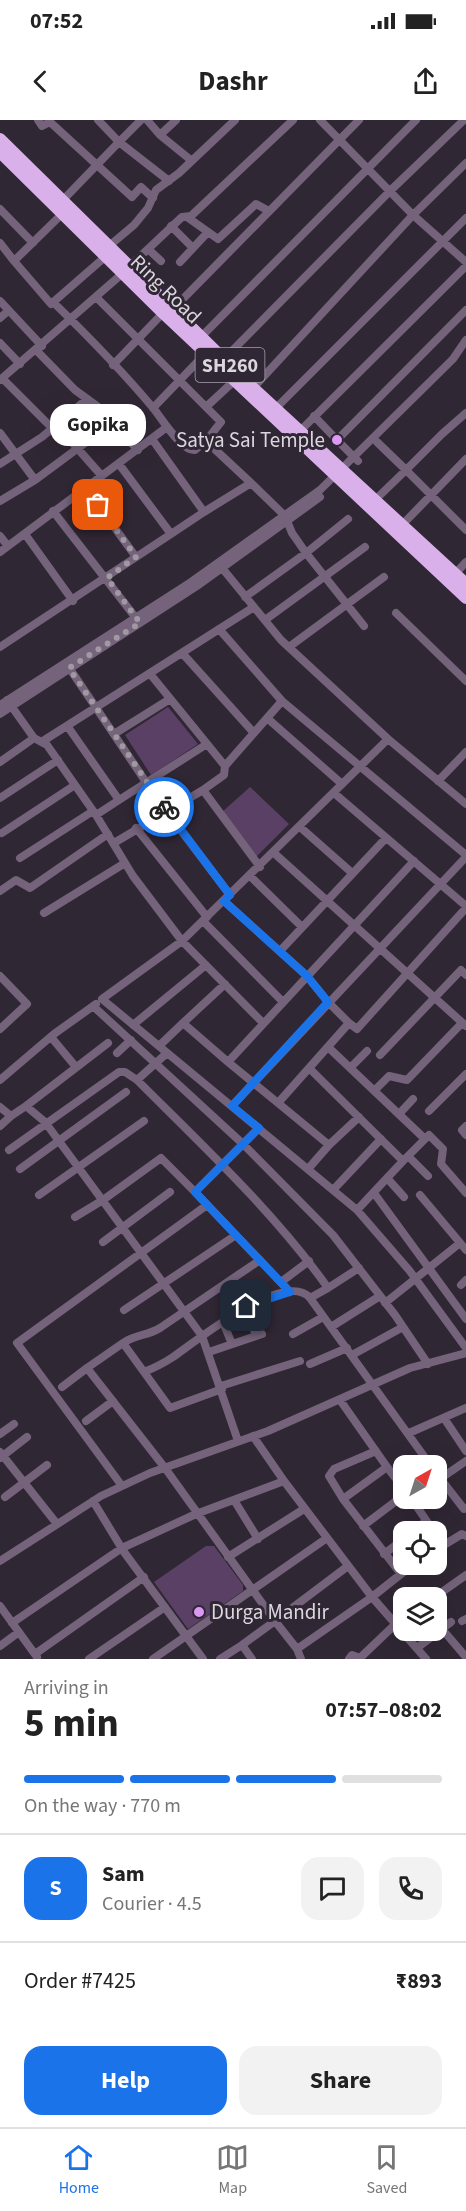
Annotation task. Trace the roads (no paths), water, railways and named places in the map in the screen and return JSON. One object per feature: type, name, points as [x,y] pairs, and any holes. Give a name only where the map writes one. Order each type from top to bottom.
[{"type":"highway","name":"Ring Road","points":[[0,139],[63,200],[107,251]]},
{"type":"highway","name":"Ring Road","points":[[0,152],[63,213],[126,269],[168,311],[205,354],[336,479],[466,598]]},
{"type":"highway","name":"Ring Road","points":[[168,311],[202,336],[253,388],[300,431],[336,479],[375,500],[466,584]]},
{"type":"street","points":[[38,120],[42,126],[50,122],[132,197],[141,187],[153,198]]},
{"type":"street","points":[[98,120],[119,142],[168,181]]},
{"type":"street","points":[[63,200],[141,120]]},
{"type":"street","points":[[147,120],[160,135],[192,161]]},
{"type":"street","points":[[160,135],[176,120]]},
{"type":"street","points":[[53,302],[134,225],[156,190],[192,161],[235,120]]},
{"type":"street","points":[[101,475],[79,448],[55,427],[48,424],[2,379],[96,297],[171,226],[182,217],[191,216],[293,120]]},
{"type":"street","points":[[300,431],[466,264],[445,240],[413,215],[320,120]]},
{"type":"street","points":[[113,365],[359,120]]},
{"type":"street","points":[[202,336],[416,120]]},
{"type":"street","points":[[224,359],[390,191],[464,120]]},
{"type":"street","points":[[253,388],[413,215],[466,163]]},
{"type":"street","points":[[187,217],[218,239],[256,204],[269,212]]},
{"type":"street","points":[[0,209],[33,243]]},
{"type":"street","points":[[14,261],[63,213]]},
{"type":"street","points":[[276,408],[466,218]]},
{"type":"street","points":[[171,226],[193,248]]},
{"type":"street","points":[[180,262],[208,232]]},
{"type":"street","points":[[0,243],[51,303],[53,302],[70,319],[191,451],[206,441],[221,424],[96,297]]},
{"type":"street","points":[[148,249],[161,261]]},
{"type":"street","points":[[0,301],[75,390],[138,450]]},
{"type":"street","points":[[337,440],[466,310]]},
{"type":"street","points":[[0,318],[8,311]]},
{"type":"street","points":[[0,714],[6,704],[138,620],[287,519],[336,479],[356,459],[453,359],[466,340]]},
{"type":"street","points":[[0,343],[20,364]]},
{"type":"street","points":[[356,459],[377,442],[457,363],[466,350]]},
{"type":"street","points":[[153,408],[205,354]]},
{"type":"street","points":[[206,407],[234,381]]},
{"type":"street","points":[[0,464],[55,427],[87,399]]},
{"type":"street","points":[[375,500],[466,413]]},
{"type":"street","points":[[314,417],[356,459]]},
{"type":"street","points":[[0,501],[35,480],[112,423]]},
{"type":"street","points":[[0,536],[4,549],[167,427]]},
{"type":"street","points":[[0,434],[35,480]]},
{"type":"street","points":[[152,439],[204,512]]},
{"type":"street","points":[[206,441],[287,519],[292,533],[306,553],[364,626]]},
{"type":"street","points":[[377,442],[466,530]]},
{"type":"street","points":[[402,525],[466,459]]},
{"type":"street","points":[[119,464],[171,534]]},
{"type":"street","points":[[0,647],[74,601],[136,557],[251,483]]},
{"type":"street","points":[[85,488],[136,557]]},
{"type":"street","points":[[53,511],[138,620]]},
{"type":"street","points":[[458,522],[466,514]]},
{"type":"street","points":[[245,597],[348,519]]},
{"type":"street","points":[[25,534],[74,601]]},
{"type":"street","points":[[265,620],[325,579],[366,547]]},
{"type":"street","points":[[455,574],[466,562]]},
{"type":"street","points":[[220,566],[289,647],[388,739],[466,802]]},
{"type":"street","points":[[289,647],[384,577]]},
{"type":"street","points":[[0,762],[97,709],[254,608]]},
{"type":"street","points":[[396,613],[466,681]]},
{"type":"street","points":[[219,629],[282,701],[466,856],[232,1106]]},
{"type":"street","points":[[183,654],[254,733]]},
{"type":"street","points":[[68,665],[227,898],[307,976],[328,1002],[357,1029],[466,907],[334,793]]},
{"type":"street","points":[[151,675],[225,766]]},
{"type":"street","points":[[114,734],[170,699]]},
{"type":"street","points":[[114,843],[224,775],[225,766],[282,701]]},
{"type":"street","points":[[6,704],[58,760],[125,863],[182,941],[264,1023]]},
{"type":"street","points":[[267,718],[342,784]]},
{"type":"street","points":[[68,726],[119,800]]},
{"type":"street","points":[[0,1080],[51,1037],[182,941],[388,739]]},
{"type":"street","points":[[20,858],[147,783],[207,744]]},
{"type":"street","points":[[438,781],[466,752]]},
{"type":"street","points":[[0,798],[58,760]]},
{"type":"street","points":[[2,833],[75,785]]},
{"type":"street","points":[[203,790],[260,867]]},
{"type":"street","points":[[300,827],[351,872]]},
{"type":"street","points":[[136,828],[205,919],[283,1002]]},
{"type":"street","points":[[0,891],[16,880],[30,888],[108,834]]},
{"type":"street","points":[[280,951],[351,872],[386,838]]},
{"type":"street","points":[[274,853],[464,1025],[407,1080],[389,1077],[374,1091]]},
{"type":"street","points":[[228,1062],[414,861]]},
{"type":"street","points":[[44,913],[125,863]]},
{"type":"street","points":[[250,876],[302,927]]},
{"type":"street","points":[[133,1025],[206,965]]},
{"type":"street","points":[[380,1055],[464,970]]},
{"type":"street","points":[[0,976],[27,1004],[0,1029]]},
{"type":"street","points":[[159,1046],[225,984]]},
{"type":"street","points":[[102,999],[357,1210],[415,1279],[466,1348]]},
{"type":"street","points":[[93,1006],[157,1062],[243,1144],[333,1235],[403,1327],[428,1364]]},
{"type":"street","points":[[183,1023],[330,1145]]},
{"type":"street","points":[[278,1102],[349,1023]]},
{"type":"street","points":[[51,1037],[76,1067]]},
{"type":"street","points":[[117,1053],[131,1040]]},
{"type":"street","points":[[0,1126],[108,1043]]},
{"type":"street","points":[[327,1047],[425,1139]]},
{"type":"street","points":[[350,1068],[367,1051]]},
{"type":"street","points":[[137,1080],[167,1053]]},
{"type":"street","points":[[309,1068],[381,1139],[428,1176]]},
{"type":"street","points":[[9,1150],[45,1122],[118,1072],[125,1072],[137,1080],[221,1165],[309,1261],[328,1288]]},
{"type":"street","points":[[429,1111],[466,1074]]},
{"type":"street","points":[[20,1169],[126,1092]]},
{"type":"street","points":[[399,1114],[413,1100]]},
{"type":"street","points":[[26,1106],[45,1122],[80,1166],[202,1336],[238,1442]]},
{"type":"street","points":[[0,1107],[11,1116]]},
{"type":"street","points":[[308,1169],[359,1118]]},
{"type":"street","points":[[39,1195],[144,1121]]},
{"type":"street","points":[[466,1126],[462,1130],[466,1135]]},
{"type":"street","points":[[195,1192],[259,1128]]},
{"type":"street","points":[[357,1210],[429,1135],[443,1149],[441,1164],[466,1193]]},
{"type":"street","points":[[333,1190],[381,1139]]},
{"type":"street","points":[[75,1217],[103,1200],[161,1158],[290,1292]]},
{"type":"street","points":[[387,1178],[404,1197]]},
{"type":"street","points":[[103,1242],[170,1192]]},
{"type":"street","points":[[374,1193],[466,1319]]},
{"type":"street","points":[[331,1327],[383,1300],[463,1246],[420,1195]]},
{"type":"street","points":[[122,1486],[17,1343],[207,1205]]},
{"type":"street","points":[[124,1310],[164,1286],[236,1235]]},
{"type":"street","points":[[62,1387],[135,1335],[148,1336],[260,1260]]},
{"type":"street","points":[[281,1282],[309,1261]]},
{"type":"street","points":[[310,1298],[358,1269]]},
{"type":"street","points":[[144,1372],[170,1359],[246,1306],[290,1292],[302,1291],[310,1298],[424,1455]]},
{"type":"street","points":[[209,1352],[259,1335],[246,1306]]},
{"type":"street","points":[[293,1334],[324,1317]]},
{"type":"street","points":[[223,1322],[232,1344]]},
{"type":"street","points":[[310,1364],[350,1352],[403,1327]]},
{"type":"street","points":[[123,1343],[170,1408],[221,1387],[300,1361]]},
{"type":"street","points":[[0,1561],[122,1486],[340,1401],[410,1368],[466,1353]]},
{"type":"street","points":[[87,1368],[165,1468],[196,1514],[297,1649],[301,1659]]},
{"type":"street","points":[[86,1421],[113,1401]]},
{"type":"street","points":[[340,1401],[393,1475]]},
{"type":"street","points":[[409,1433],[466,1408]]},
{"type":"street","points":[[444,1418],[466,1451]]},
{"type":"street","points":[[0,1434],[14,1424]]},
{"type":"street","points":[[253,1436],[304,1509],[393,1621]]},
{"type":"street","points":[[27,1437],[1,1455],[57,1524]]},
{"type":"street","points":[[376,1451],[334,1469],[328,1476],[393,1565]]},
{"type":"street","points":[[447,1473],[466,1461]]},
{"type":"street","points":[[5,1497],[47,1465]]},
{"type":"street","points":[[343,1499],[387,1467]]},
{"type":"street","points":[[12,1623],[122,1548],[196,1514],[284,1481]]},
{"type":"street","points":[[447,1489],[465,1510]]},
{"type":"street","points":[[234,1500],[258,1539]]},
{"type":"street","points":[[93,1502],[122,1548],[202,1659]]},
{"type":"street","points":[[363,1526],[393,1503]]},
{"type":"street","points":[[228,1557],[304,1509]]},
{"type":"street","points":[[418,1509],[426,1521]]},
{"type":"street","points":[[447,1543],[462,1534],[466,1536]]},
{"type":"street","points":[[153,1659],[327,1538]]},
{"type":"street","points":[[384,1554],[393,1547]]},
{"type":"street","points":[[220,1659],[348,1566]]},
{"type":"street","points":[[297,1649],[372,1597],[399,1575]]},
{"type":"street","points":[[447,1588],[466,1575]]},
{"type":"street","points":[[0,1606],[37,1657],[144,1577]]},
{"type":"street","points":[[89,1659],[165,1607]]},
{"type":"street","points":[[447,1625],[451,1622]]},
{"type":"street","points":[[349,1659],[352,1655],[360,1658],[393,1625]]},
{"type":"street","points":[[0,1646],[19,1632]]},
{"type":"street","points":[[447,1635],[464,1657]]},
{"type":"street","points":[[411,1641],[426,1659]]},
{"type":"street","points":[[417,1648],[426,1641]]},
{"type":"street","points":[[242,1645],[252,1659]]},
{"type":"place","name":"Satya Sai Temple","points":[[337,440]]},
{"type":"place","name":"Gopika","points":[[98,505]]},
{"type":"place","name":"Durga Mandir","points":[[199,1612]]}]
